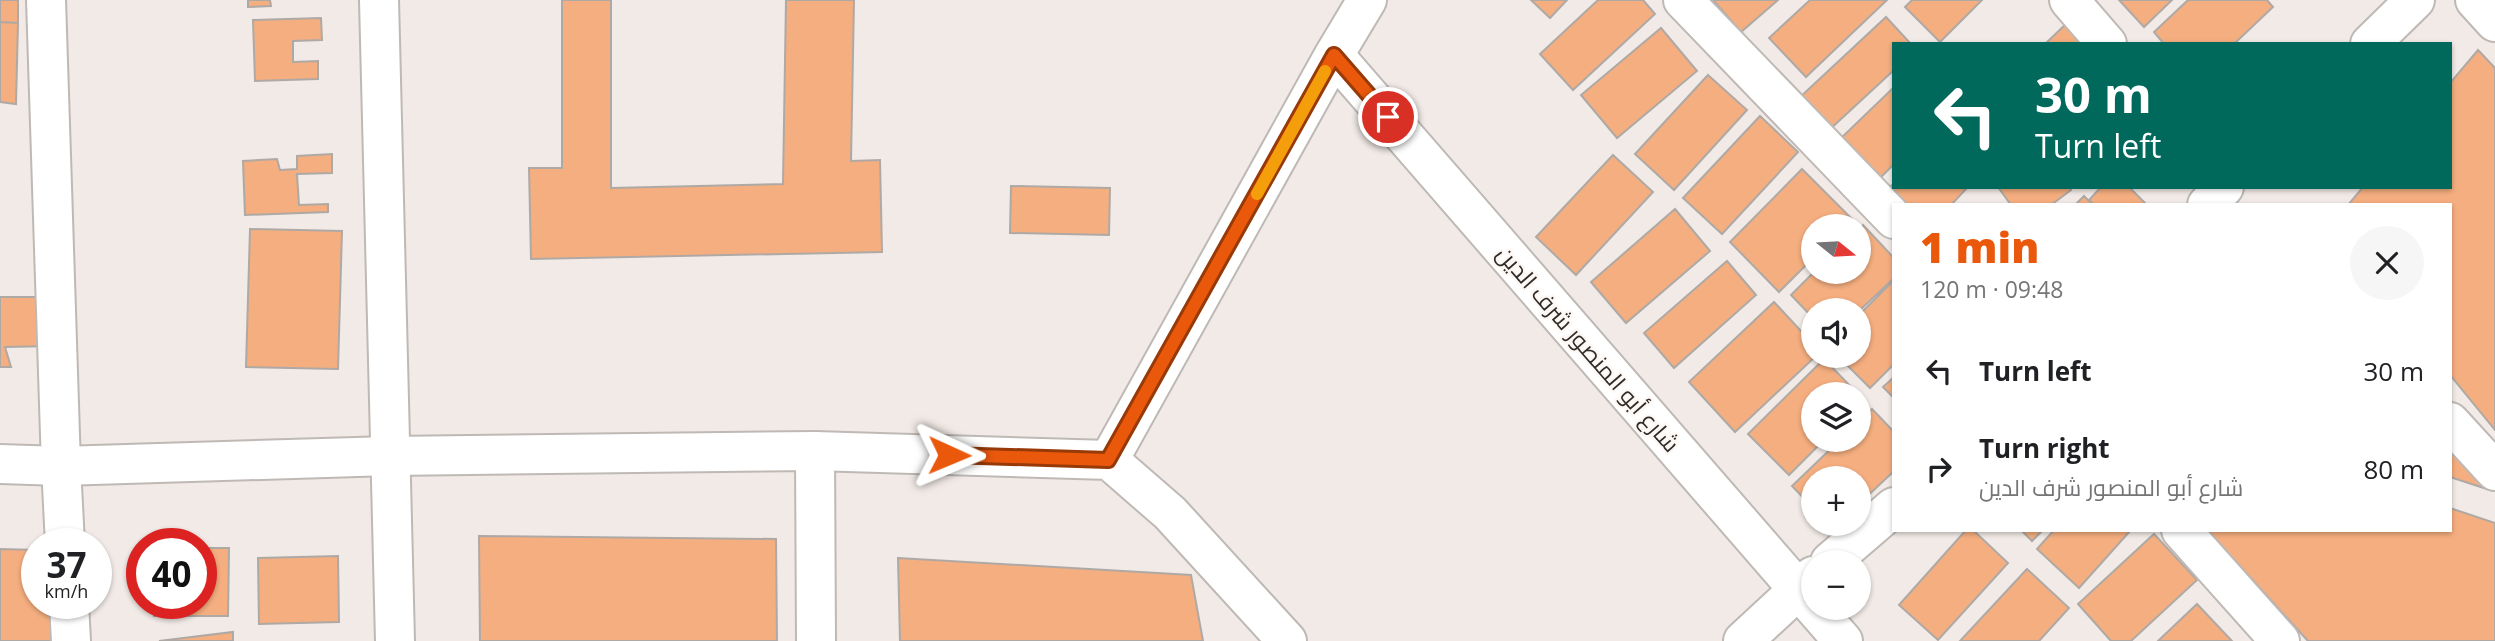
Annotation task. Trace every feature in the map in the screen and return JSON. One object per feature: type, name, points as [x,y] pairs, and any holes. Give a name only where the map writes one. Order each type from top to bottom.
[{"type":"street","points":[[46,0],[64,528]]},
{"type":"street","points":[[379,0],[395,641]]},
{"type":"street","points":[[1108,460],[1367,0]]},
{"type":"street","points":[[1683,0],[1892,217]]},
{"type":"street","points":[[2069,0],[2105,42]]},
{"type":"street","points":[[2372,42],[2415,0]]},
{"type":"street","points":[[2475,0],[2495,22]]},
{"type":"street","name":"شارع أبو المنصور شرف الدين","points":[[1334,55],[1801,579]]},
{"type":"street","points":[[2209,203],[2222,189]]},
{"type":"street","points":[[2235,189],[2247,203]]},
{"type":"street","points":[[2452,424],[2495,471]]},
{"type":"street","points":[[0,464],[61,466],[390,456],[815,451],[1108,460],[1170,513],[1287,641]]},
{"type":"street","points":[[815,451],[816,641]]},
{"type":"street","points":[[1844,550],[1892,509]]},
{"type":"street","points":[[2183,532],[2280,641]]},
{"type":"street","points":[[1743,641],[1801,587]]},
{"type":"street","points":[[70,619],[71,641]]},
{"type":"street","name":"شارع أبو المنصور شرف الدين","points":[[1829,620],[1843,641]]},
{"type":"building","points":[[0,0],[18,0],[18,23],[0,22]]},
{"type":"building","points":[[248,0],[270,0],[271,6],[248,7]]},
{"type":"building","points":[[562,0],[611,0],[611,188],[783,184],[786,0],[854,0],[851,161],[880,160],[882,252],[531,259],[529,168],[562,168]]},
{"type":"building","points":[[1531,0],[1567,0],[1550,18]]},
{"type":"building","points":[[1598,0],[1643,0],[1655,14],[1573,90],[1540,54]]},
{"type":"building","points":[[1713,0],[1778,0],[1741,32]]},
{"type":"building","points":[[1810,0],[1887,0],[1806,77],[1769,38]]},
{"type":"building","points":[[1912,0],[1982,0],[1940,42],[1905,7]]},
{"type":"building","points":[[2119,0],[2172,0],[2144,27]]},
{"type":"building","points":[[2188,0],[2267,0],[2273,7],[2236,42],[2162,42],[2154,32]]},
{"type":"building","points":[[1886,17],[1909,42],[1892,42],[1892,72],[1828,131],[1798,99]]},
{"type":"building","points":[[321,18],[322,40],[293,41],[293,62],[318,61],[318,79],[255,81],[253,20]]},
{"type":"building","points":[[0,22],[18,23],[16,104],[0,102]]},
{"type":"building","points":[[2067,23],[2084,42],[2047,42]]},
{"type":"building","points":[[1661,28],[1697,71],[1617,138],[1581,95]]},
{"type":"building","points":[[2478,50],[2495,68],[2495,430],[2452,377],[2452,203],[2350,203],[2361,189],[2452,189],[2452,81]]},
{"type":"building","points":[[1708,75],[1747,110],[1674,190],[1635,154]]},
{"type":"building","points":[[1892,89],[1892,166],[1877,181],[1838,141]]},
{"type":"building","points":[[1760,116],[1798,152],[1722,234],[1683,198]]},
{"type":"building","points":[[332,154],[332,173],[297,174],[299,205],[328,204],[328,212],[245,215],[243,161],[277,159],[280,170],[297,169],[297,156]]},
{"type":"building","points":[[1613,155],[1653,192],[1576,275],[1536,237]]},
{"type":"building","points":[[1802,169],[1847,214],[1801,214],[1801,270],[1779,292],[1730,242]]},
{"type":"building","points":[[1011,186],[1110,188],[1109,235],[1010,233]]},
{"type":"building","points":[[1892,189],[1966,189],[1953,203],[1906,203]]},
{"type":"building","points":[[1999,189],[2071,190],[2054,203],[2010,203]]},
{"type":"building","points":[[2099,189],[2131,189],[2145,203],[2092,203],[2089,200]]},
{"type":"building","points":[[2084,196],[2091,203],[2077,203]]},
{"type":"building","points":[[1675,209],[1710,251],[1626,323],[1591,282]]},
{"type":"building","points":[[250,229],[342,231],[338,369],[246,367]]},
{"type":"building","points":[[1871,234],[1892,256],[1892,280],[1871,300],[1801,298],[1801,305],[1791,295],[1802,284],[1871,284]]},
{"type":"building","points":[[1727,261],[1756,295],[1674,368],[1644,333]]},
{"type":"building","points":[[1892,282],[1892,366],[1871,387],[1871,382],[1864,382],[1850,368],[1871,368],[1871,303]]},
{"type":"building","points":[[0,297],[52,297],[53,346],[5,347],[11,367],[0,367]]},
{"type":"building","points":[[1774,302],[1801,331],[1801,368],[1803,368],[1735,432],[1689,382]]},
{"type":"building","points":[[1815,368],[1833,368],[1846,382],[1801,382],[1801,452],[1812,452],[1789,475],[1748,434]]},
{"type":"building","points":[[1892,379],[1892,396],[1883,387]]},
{"type":"building","points":[[1872,409],[1892,430],[1892,473],[1871,493],[1871,466],[1813,466],[1827,452],[1871,452]]},
{"type":"building","points":[[2452,447],[2493,491],[2452,478]]},
{"type":"building","points":[[1801,477],[1801,495],[1792,486]]},
{"type":"building","points":[[2452,509],[2495,523],[2495,641],[2308,641],[2209,532],[2452,532]]},
{"type":"building","points":[[1964,532],[1975,532],[2008,563],[1938,640],[1899,605]]},
{"type":"building","points":[[2023,532],[2041,532],[2032,541]]},
{"type":"building","points":[[2052,532],[2129,532],[2079,588],[2037,549]]},
{"type":"building","points":[[2154,534],[2197,580],[2131,641],[2111,641],[2078,604]]},
{"type":"building","points":[[479,536],[776,539],[777,641],[480,641]]},
{"type":"building","points":[[217,548],[229,548],[228,616],[217,616]]},
{"type":"building","points":[[0,549],[21,550],[21,619],[65,619],[68,641],[0,641]]},
{"type":"building","points":[[338,556],[339,622],[259,624],[258,558]]},
{"type":"building","points":[[898,558],[1191,575],[1203,641],[900,641]]},
{"type":"building","points":[[2027,569],[2069,608],[2039,641],[1960,641]]},
{"type":"building","points":[[2197,604],[2232,641],[2158,641]]},
{"type":"building","points":[[233,632],[233,641],[159,641]]},
{"type":"slow traffic","points":[[1257,194],[1325,71]]},
{"type":"route","points":[[949,455],[1108,460],[1334,55],[1388,117]]}]
